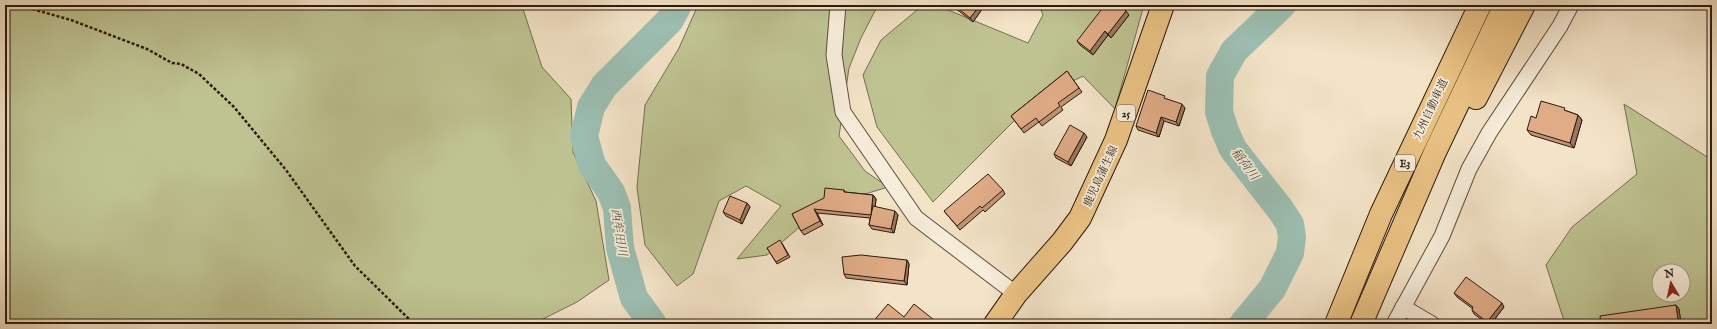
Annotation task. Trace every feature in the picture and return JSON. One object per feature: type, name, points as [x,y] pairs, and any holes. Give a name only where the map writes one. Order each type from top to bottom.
[{"type":"main road","name":"鹿児島蒲生線","points":[[995,324],[1016,294],[1062,242],[1080,218],[1092,195],[1116,140],[1163,5]]},
{"type":"main road","name":"九州自動車道","points":[[1336,324],[1381,214],[1480,5]]},
{"type":"main road","name":"九州自動車道","points":[[1361,324],[1398,234],[1504,5]]},
{"type":"main road","points":[[1398,234],[1447,155],[1524,5]]},
{"type":"street","points":[[838,5],[834,55],[843,112],[916,218],[1016,294]]},
{"type":"street","points":[[1394,324],[1442,236],[1470,169],[1489,133],[1560,26],[1571,5]]},
{"type":"street","points":[[1403,307],[1432,324]]},
{"type":"path","points":[[18,5],[71,20],[147,49],[172,63],[181,64],[199,74],[234,107],[286,170],[355,266],[414,324]]},
{"type":"green space","points":[[5,5],[523,5],[542,67],[571,99],[573,152],[596,201],[609,280],[577,302],[533,324],[5,324]]},
{"type":"green space","points":[[698,5],[878,5],[861,38],[849,68],[839,136],[865,171],[888,187],[823,207],[767,255],[737,259],[781,206],[746,186],[719,201],[693,274],[677,286],[645,245],[637,187],[645,105],[679,48]]},
{"type":"green space","points":[[923,5],[936,5],[1028,43],[1043,15],[1039,5],[1144,5],[1115,109],[1083,76],[1035,100],[933,202],[877,127],[863,75],[881,40]]},
{"type":"green space","points":[[1624,104],[1712,160],[1712,324],[1565,324],[1546,265],[1572,227],[1637,174]]},
{"type":"building","points":[[954,5],[980,5],[970,18]]},
{"type":"building","points":[[1105,5],[1119,5],[1126,11],[1108,34],[1105,31],[1090,51],[1077,41]]},
{"type":"building","points":[[1067,71],[1079,88],[1058,103],[1060,106],[1039,122],[1036,118],[1021,129],[1011,116]]},
{"type":"building","points":[[1148,90],[1165,96],[1164,98],[1182,104],[1176,122],[1161,117],[1156,133],[1136,126]]},
{"type":"building","points":[[1541,101],[1565,108],[1564,110],[1578,115],[1570,143],[1527,130],[1531,116],[1536,118]]},
{"type":"building","points":[[1070,125],[1084,133],[1068,162],[1054,154]]},
{"type":"building","points":[[988,174],[1003,190],[982,208],[980,206],[957,226],[944,211]]},
{"type":"building","points":[[825,188],[844,190],[844,192],[873,195],[871,215],[814,209],[820,221],[801,231],[792,214],[824,198]]},
{"type":"building","points":[[730,196],[747,203],[740,220],[723,212]]},
{"type":"building","points":[[873,206],[895,211],[891,229],[869,225]]},
{"type":"building","points":[[780,240],[788,255],[776,262],[767,248]]},
{"type":"building","points":[[861,255],[907,260],[904,281],[844,274],[842,257]]},
{"type":"building","points":[[1466,277],[1502,303],[1487,322],[1472,310],[1473,307],[1454,293]]},
{"type":"building","points":[[888,304],[904,317],[914,304],[939,324],[871,324]]},
{"type":"building","points":[[1676,305],[1678,320],[1673,320],[1673,324],[1601,324],[1600,316]]},
{"type":"waterway","name":"西牟田川","points":[[653,324],[634,298],[620,248],[617,208],[611,192],[592,165],[584,136],[591,107],[604,86],[670,20],[678,5]]},
{"type":"waterway","name":"稲荷川","points":[[1243,324],[1272,289],[1290,253],[1292,237],[1290,224],[1280,209],[1233,149],[1219,112],[1220,76],[1234,51],[1282,5]]}]
